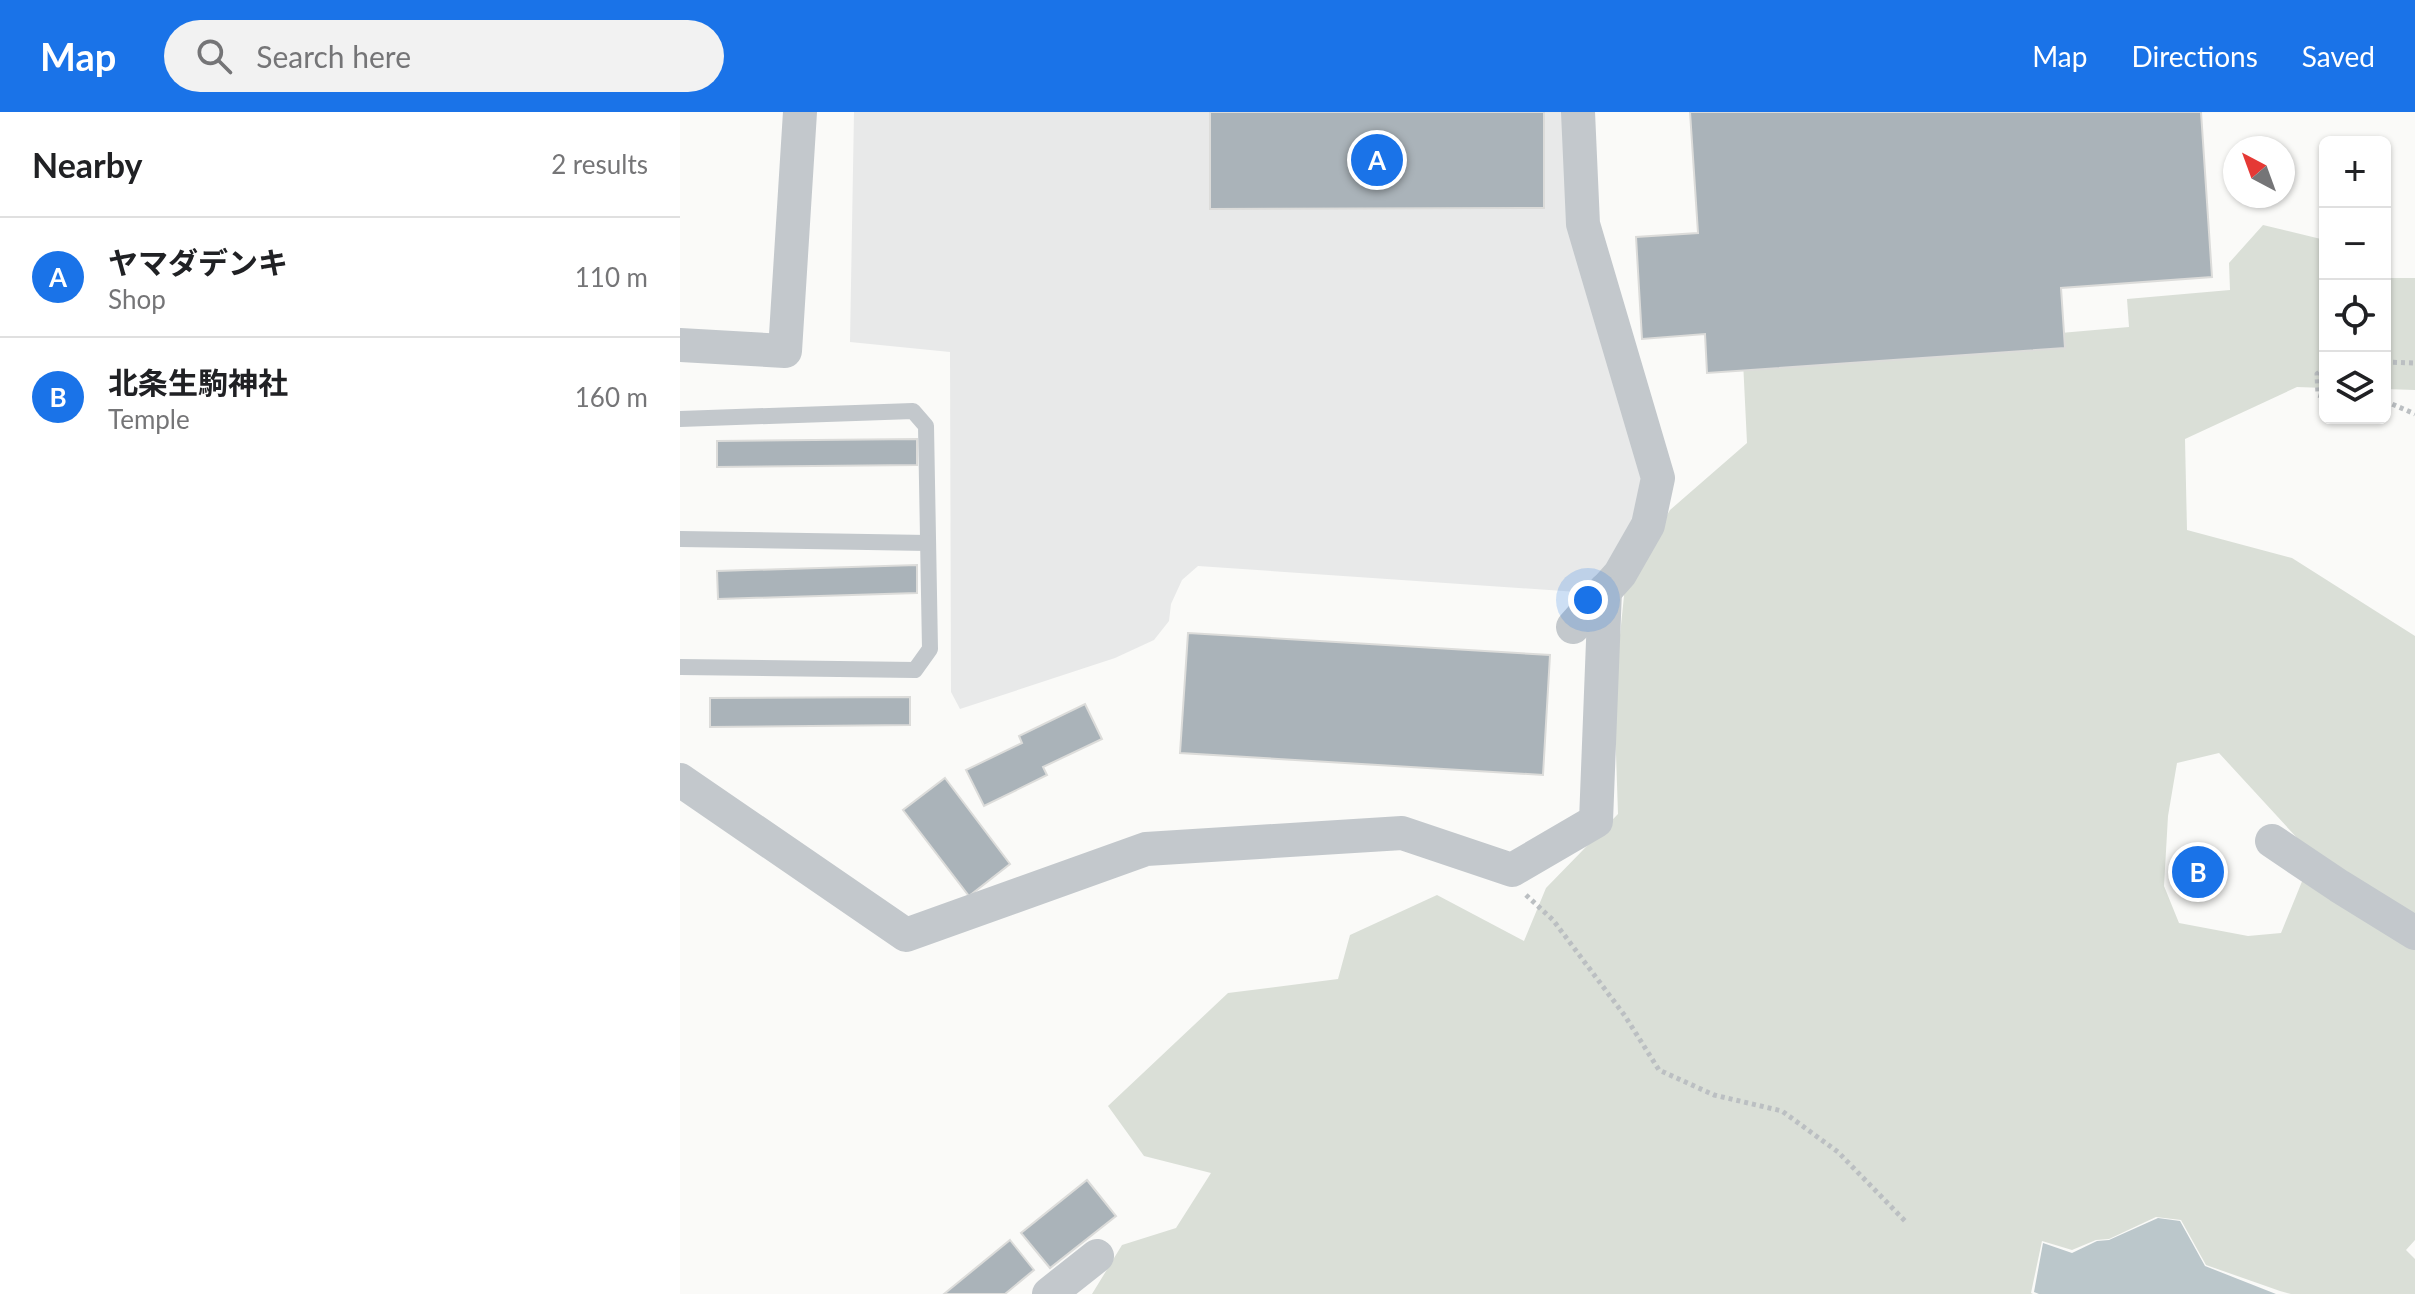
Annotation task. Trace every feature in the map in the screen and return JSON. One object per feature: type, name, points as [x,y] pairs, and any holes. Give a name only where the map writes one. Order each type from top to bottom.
[{"type":"street","points":[[680,345],[785,351],[800,112]]},
{"type":"street","points":[[1573,627],[1620,574],[1648,525],[1658,478],[1583,224],[1578,112]]},
{"type":"street","points":[[680,780],[906,935],[1146,849],[1402,833],[1512,870],[1596,821],[1605,590]]},
{"type":"street","points":[[2272,841],[2415,933]]},
{"type":"street","points":[[1049,1294],[1097,1256]]},
{"type":"lane","points":[[680,419],[913,411],[926,426],[930,649],[915,670],[680,667]]},
{"type":"lane","points":[[680,539],[928,543]]},
{"type":"path","points":[[2391,362],[2415,363]]},
{"type":"path","points":[[2319,372],[2319,395]]},
{"type":"path","points":[[2391,404],[2415,414]]},
{"type":"path","points":[[1553,920],[1625,1016],[1659,1070],[1714,1095],[1782,1111],[1838,1152],[1907,1223]]},
{"type":"shaded area","points":[[854,112],[1568,112],[1646,480],[1639,519],[1592,593],[1198,566],[1182,580],[1171,604],[1169,621],[1154,640],[1115,658],[960,709],[951,692],[950,352],[850,342]]},
{"type":"shaded area","points":[[2263,225],[2319,239],[2319,388],[2297,387],[2185,439],[2187,530],[2292,558],[2415,636],[2415,919],[2310,852],[2219,753],[2177,763],[2168,816],[2164,886],[2179,923],[2248,936],[2281,933],[2303,879],[2415,947],[2415,1240],[2406,1250],[2415,1259],[2415,1294],[2291,1294],[2280,1291],[2206,1265],[2181,1220],[2156,1217],[2109,1239],[2096,1240],[2072,1250],[2042,1241],[2033,1294],[1092,1294],[1122,1245],[1176,1228],[1211,1173],[1144,1156],[1108,1106],[1228,993],[1338,979],[1350,935],[1437,895],[1524,941],[1546,888],[1618,814],[1614,694],[1625,586],[1670,510],[1747,443],[1743,361],[2129,327],[2127,299],[2230,290],[2229,263]]},
{"type":"shaded area","points":[[2391,278],[2415,278],[2415,390],[2391,389]]},
{"type":"shaded area","points":[[2158,1218],[2180,1221],[2205,1266],[2276,1294],[2034,1292],[2043,1243],[2072,1253]]},
{"type":"building","points":[[1210,112],[1544,112],[1544,208],[1210,209]]},
{"type":"building","points":[[1690,112],[2201,112],[2212,277],[2061,288],[2065,348],[1707,373],[1705,334],[1642,339],[1636,237],[1698,233]]},
{"type":"building","points":[[917,439],[917,465],[717,467],[717,441]]},
{"type":"building","points":[[917,565],[917,593],[718,599],[717,571]]},
{"type":"building","points":[[1188,633],[1550,655],[1543,775],[1180,753]]},
{"type":"building","points":[[910,697],[910,725],[710,727],[710,698]]},
{"type":"building","points":[[1085,704],[1102,739],[1043,767],[1047,775],[984,806],[966,770],[1022,743],[1019,736]]},
{"type":"building","points":[[945,778],[1010,864],[969,896],[903,810]]},
{"type":"building","points":[[1087,1180],[1116,1216],[1050,1268],[1021,1233]]},
{"type":"building","points":[[1010,1240],[1034,1270],[1005,1294],[944,1294]]},
{"type":"place","name":"ヤマダデンキ","points":[[1377,160]]},
{"type":"place","name":"北条生駒神社","points":[[2198,872]]}]
